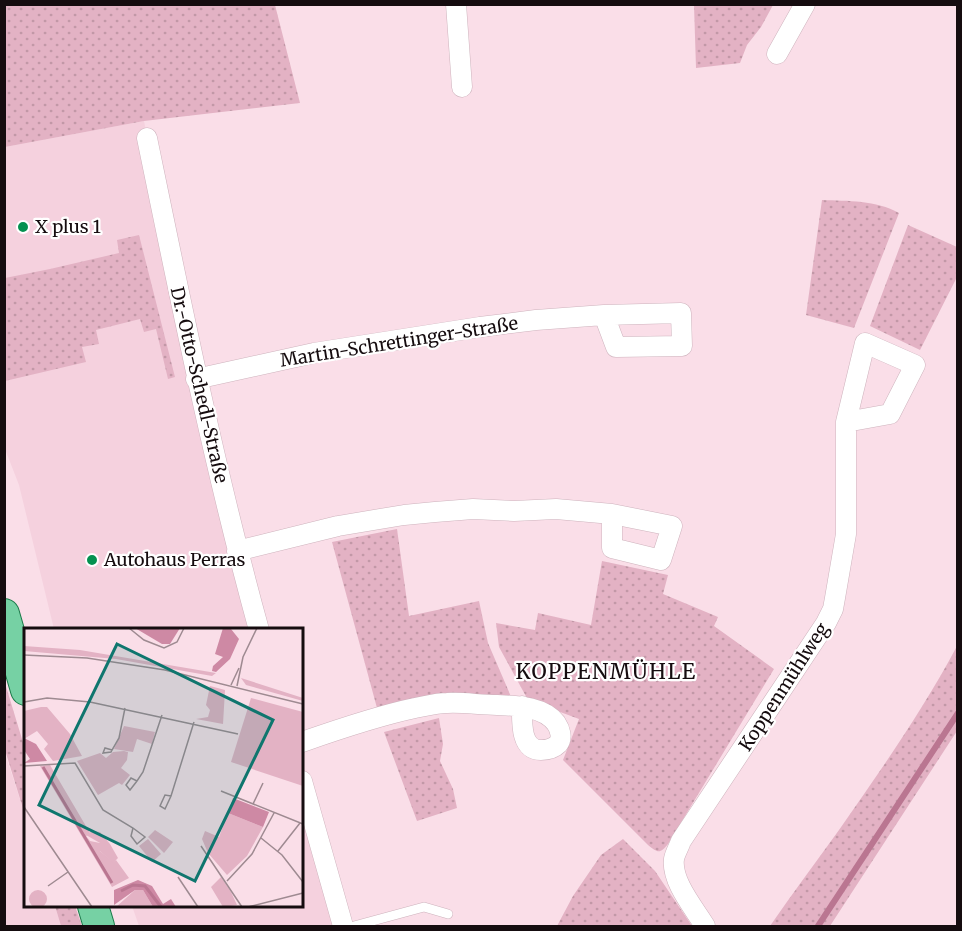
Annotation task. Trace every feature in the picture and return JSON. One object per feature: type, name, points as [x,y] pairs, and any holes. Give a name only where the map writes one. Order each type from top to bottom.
[{"type":"main road","points":[[4,614],[24,683]]},
{"type":"main road","points":[[93,907],[99,927]]},
{"type":"street","points":[[456,4],[462,87]]},
{"type":"street","points":[[777,54],[805,4]]},
{"type":"street","name":"Dr.-Otto-Schedl-Straße","points":[[147,138],[196,379],[237,551],[258,628]]},
{"type":"street","name":"Martin-Schrettinger-Straße","points":[[196,379],[314,353],[447,332],[536,320],[604,315]]},
{"type":"street","name":"Koppenmühlweg","points":[[705,927],[680,885],[674,869],[674,856],[681,841],[833,609],[846,534],[846,422]]},
{"type":"street","points":[[237,551],[338,526],[418,514],[473,509],[514,511],[543,509],[612,514]]},
{"type":"street","points":[[303,742],[393,713],[435,704],[522,706]]},
{"type":"street","points":[[303,785],[343,927]]},
{"type":"lane","points":[[354,927],[424,907],[448,914]]},
{"type":"shaded area","points":[[5,4],[275,5],[300,103],[144,121],[5,147]]},
{"type":"shaded area","points":[[694,4],[773,5],[761,27],[747,45],[740,63],[696,68]]},
{"type":"shaded area","points":[[144,121],[172,263],[259,628],[54,628],[19,485],[5,449],[5,147]]},
{"type":"shaded area","points":[[822,200],[871,203],[899,213],[854,328],[806,315]]},
{"type":"shaded area","points":[[908,225],[957,247],[957,277],[920,350],[870,326]]},
{"type":"shaded area","points":[[139,235],[175,377],[168,379],[156,329],[144,332],[140,319],[96,330],[99,344],[82,347],[86,362],[5,381],[5,278],[119,253],[117,240]]},
{"type":"shaded area","points":[[397,529],[409,616],[479,601],[488,643],[512,699],[377,708],[332,542]]},
{"type":"shaded area","points":[[602,561],[668,575],[663,594],[718,617],[714,626],[774,669],[668,844],[659,851],[648,845],[563,760],[579,719],[528,700],[499,647],[496,623],[535,630],[538,613],[591,625]]},
{"type":"shaded area","points":[[957,646],[957,731],[830,926],[770,926],[886,762],[916,717]]},
{"type":"shaded area","points":[[5,683],[24,746],[24,812],[5,750]]},
{"type":"shaded area","points":[[439,718],[443,744],[440,761],[453,789],[457,808],[417,821],[384,732]]},
{"type":"shaded area","points":[[4,750],[24,812],[24,907],[55,907],[61,926],[5,926]]},
{"type":"shaded area","points":[[303,785],[343,926],[139,926],[132,907],[303,907]]},
{"type":"shaded area","points":[[623,839],[655,871],[692,926],[557,926],[573,896],[601,855]]},
{"type":"shaded area","points":[[55,907],[75,907],[82,926],[61,926]]},
{"type":"waterway","points":[[818,926],[958,713]]},
{"type":"place","name":"X plus 1","points":[[23,227]]},
{"type":"place","name":"Autohaus Perras","points":[[92,560]]},
{"type":"district","name":"KOPPENMÜHLE","points":[[606,672]]}]
